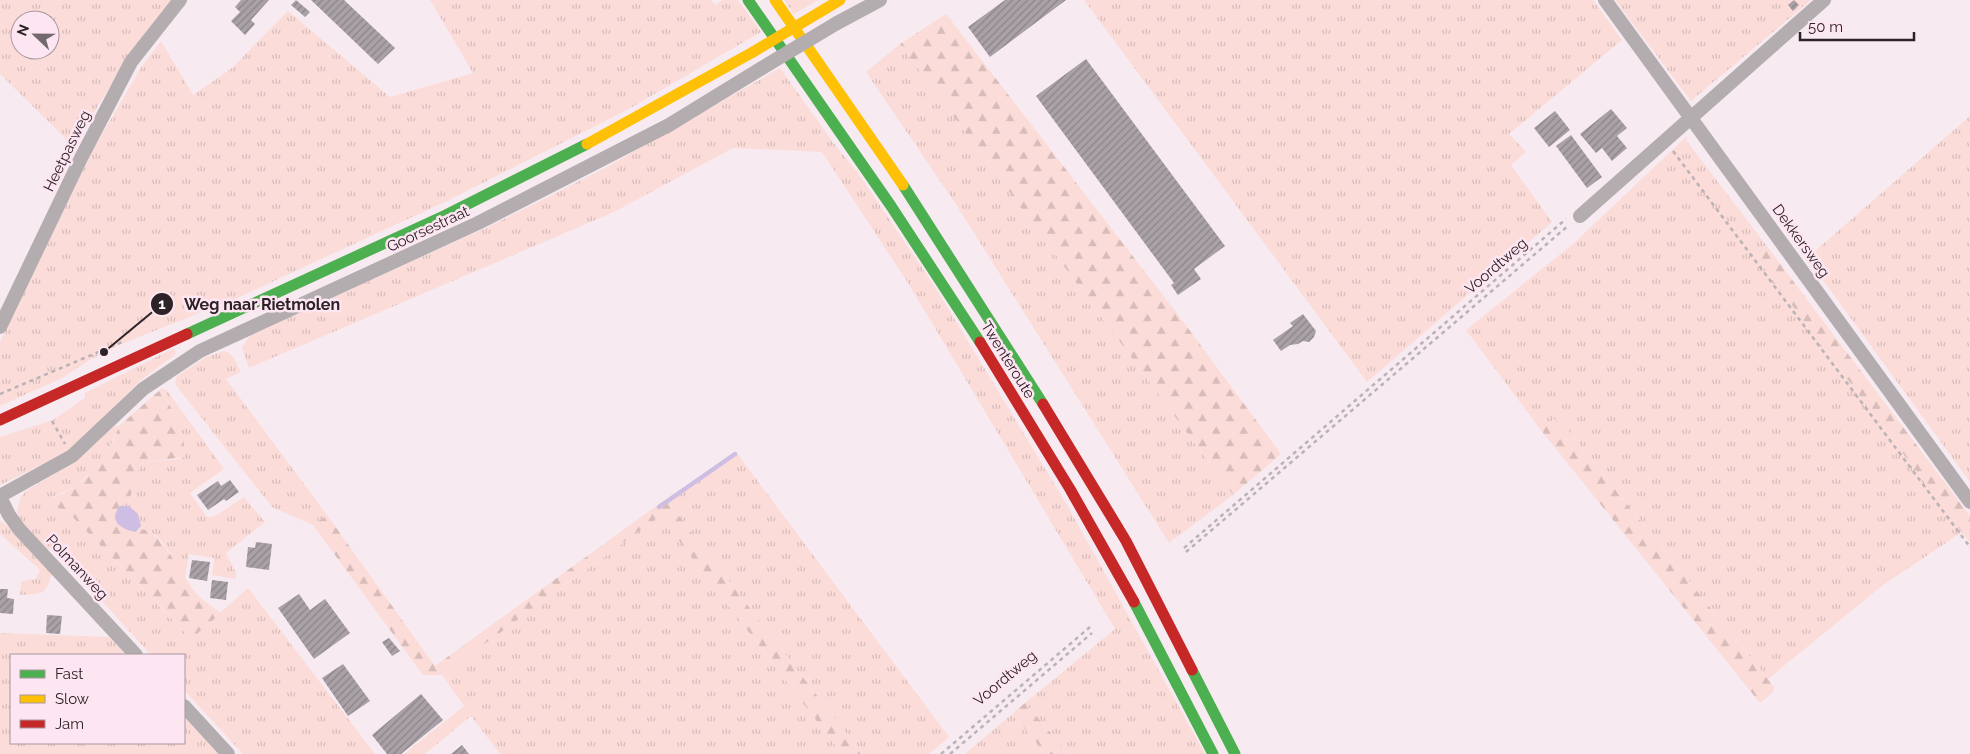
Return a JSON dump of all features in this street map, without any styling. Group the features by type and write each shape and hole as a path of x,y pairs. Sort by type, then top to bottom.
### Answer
{"main road":[{"name":"Twenteroute","path":"748,0 881,190 999,374 1112,562 1213,754"},
{"name":"Twenteroute","path":"775,0 895,173 1033,389 1126,541 1235,754"},
{"name":"Goorsestraat","path":"0,420 446,215 586,144 753,52 840,0"}],"street":[{"name":"Heetpasweg","path":"0,327 81,158 131,62 180,0"},
{"name":"Goorsestraat","path":"0,497 72,456 143,389 200,351 478,223 669,125 837,23 880,0"},
{"name":"Dekkersweg","path":"1605,0 1970,502"},
{"path":"1580,216 1824,0"},
{"name":"Polmanweg","path":"0,497 9,516 20,529 135,654"},
{"path":"185,707 228,754"}],"path":[{"path":"1664,140 1970,547"},
{"path":"1184,548 1568,217 1580,216"},
{"name":"Voordtweg","path":"1186,552 1580,216"},
{"path":"0,394 122,342"},
{"path":"52,421 72,456"},
{"name":"Voordtweg","path":"941,754 1090,627"},
{"name":"Voordtweg","path":"950,754 1092,633"}],"green space":[{"path":"0,0 172,0 120,72 74,147 0,74"},
{"path":"430,0 711,0 715,5 723,0 738,0 761,32 627,110 447,201 237,298 124,343 93,358 62,378 0,406 0,342 94,148 142,66 161,41 193,95 232,68 288,11 390,97 473,73"},
{"path":"784,0 818,0 794,14"},
{"path":"1084,0 1593,0 1622,40 1509,134 1526,152 1511,165 1552,222 1367,382"},
{"path":"1615,0 1811,0 1691,101"},
{"path":"946,14 1176,312 1281,454 1233,495 900,44"},
{"path":"900,44 1233,495 1169,543 957,206 866,72"},
{"path":"780,68 832,141 858,173 935,287 1067,505 1205,754 1069,754 1025,703 1115,629 908,283 822,152 733,148 614,212 249,368 242,348 248,338 255,333 490,226 605,168"},
{"path":"1970,116 1970,482 1807,258"},
{"path":"1688,135 1686,140 1766,245 1753,253 1962,532 1883,585 1768,679 1566,428 1555,419 1540,429 1466,330 1574,243"},
{"path":"1766,245 1970,516 1970,543 1753,253"},
{"path":"174,348 176,354 141,380 73,447 56,458 0,485 0,437 53,420 85,398 85,393"},
{"path":"224,351 232,356 241,372 226,379 327,515 313,525 272,507 175,384 176,377 206,357"},
{"path":"161,389 166,389 224,469 190,493 207,517 215,516 244,497 265,522 226,553 236,573 236,579 212,575 214,558 189,554 185,578 161,541 148,530 140,529 138,514 120,506 130,499 135,476 144,462 180,459 171,407"},
{"path":"161,389 181,431 185,457 144,462 135,476 130,499 118,509 136,532 140,529 148,531 156,537 171,555 190,586 221,613 191,639 69,513 58,508 45,507 50,498 63,494 86,478 114,440 119,426"},
{"path":"1555,419 1566,428 1774,687 1773,692 1760,703 1540,429"},
{"path":"114,426 119,426 108,449 93,470 73,487 50,498 58,508 69,513 191,639 248,588 375,754 243,754 185,691 185,654 150,654 53,547 46,551 20,522 17,511 20,499 26,491 76,461"},
{"path":"736,452 949,737 929,754 862,754 666,499"},
{"path":"666,499 862,754 842,754 660,516 442,675 423,675 313,525 327,515 435,666"},
{"path":"660,516 842,754 500,754 471,716 425,754 404,754 464,706 442,675"},
{"path":"0,521 9,527 52,572 48,586 42,592 20,595 21,581 36,579 40,570 0,534"},
{"path":"0,633 109,637 126,654 10,654 10,744 185,744 185,717 219,754 0,754"},
{"path":"1025,703 1069,754 1046,754 1012,714"},
{"path":"1012,714 1046,754 965,754"}],"shaded area":[{"path":"120,506 129,506 138,514 141,526 136,532 121,527 118,524 115,516"}],"building":[{"path":"241,0 269,0 251,20 255,24 245,35 231,21 240,12 235,7"},
{"path":"296,0 310,12 305,17 291,5"},
{"path":"311,0 344,0 395,48 378,64"},
{"path":"1005,0 1066,0 990,57 968,27"},
{"path":"1794,0 1799,5 1793,11 1788,5"},
{"path":"1086,59 1225,246 1194,269 1201,279 1178,295 1171,285 1174,283 1036,96"},
{"path":"1611,109 1627,128 1617,136 1627,148 1612,161 1602,148 1596,153 1580,134"},
{"path":"1555,111 1570,130 1549,147 1534,128"},
{"path":"1571,135 1602,177 1587,188 1556,146"},
{"path":"1303,314 1316,331 1314,337 1309,342 1303,341 1290,345 1281,351 1273,340 1293,326 1290,323"},
{"path":"230,480 239,492 208,510 197,495 218,481 221,486"},
{"path":"256,542 272,544 269,570 246,567 248,547 255,548"},
{"path":"192,560 210,562 207,581 189,578"},
{"path":"212,580 228,582 226,600 210,598"},
{"path":"0,589 8,589 7,598 14,599 13,614 0,613"},
{"path":"299,594 310,610 325,599 350,633 314,659 278,608"},
{"path":"47,615 62,616 60,634 46,633"},
{"path":"389,638 400,651 392,656 382,642"},
{"path":"343,664 370,701 348,716 322,678"},
{"path":"421,694 443,720 401,754 387,754 372,735"},
{"path":"462,745 469,754 451,754"}],"waterway":[{"path":"659,507 735,454"}],"traffic: fast":[{"path":"748,0 891,206 980,342"},
{"path":"187,334 446,215 587,144"},
{"path":"903,185 1043,404"},
{"path":"1134,602 1213,754"},
{"path":"1192,670 1235,754"}],"traffic: slow":[{"path":"775,0 903,185"},
{"path":"825,9 840,0"},
{"path":"753,52 825,9"},
{"path":"587,144 753,52"}],"traffic: jam":[{"path":"0,420 187,334"},
{"path":"980,342 1070,489 1134,602"},
{"path":"1043,404 1126,541 1192,670"}],"place":[{"name":"Weg naar Rietmolen","path":"104,352"}]}
